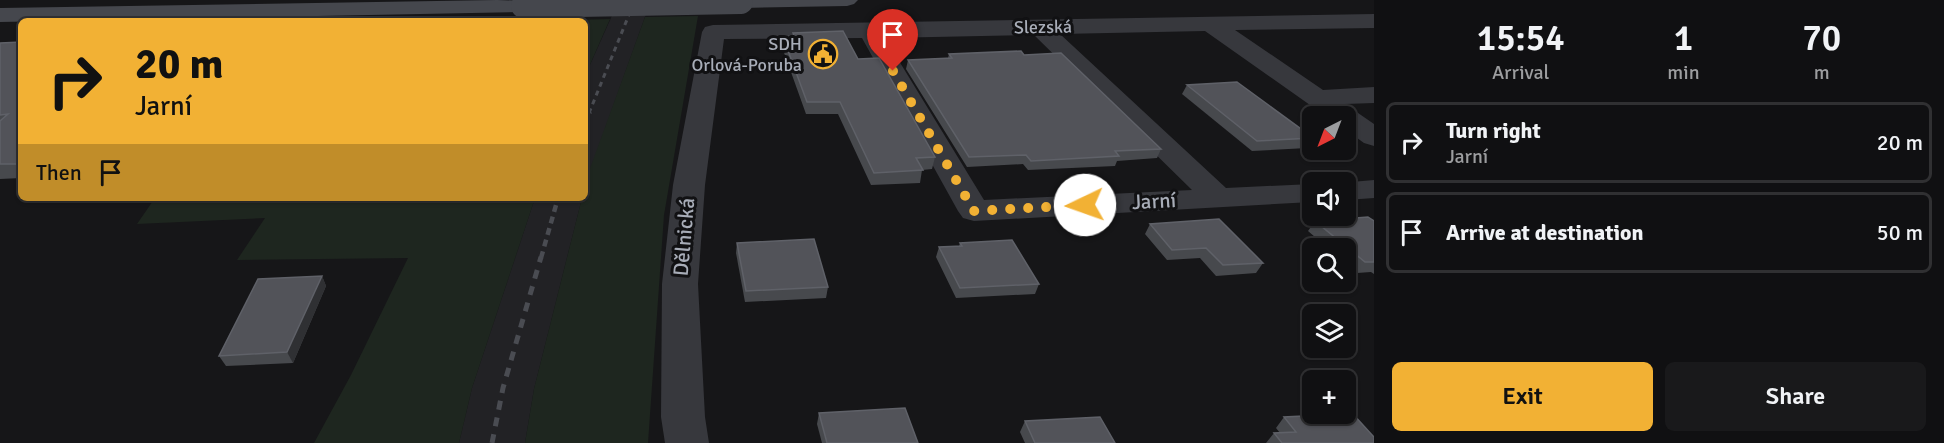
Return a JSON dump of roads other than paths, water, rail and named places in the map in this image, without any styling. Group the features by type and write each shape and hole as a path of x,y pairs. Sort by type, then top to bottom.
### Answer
{"street":[{"path":"0,15 305,5 523,6 847,0"},
{"name":"Slezská","path":"713,32 1374,21"},
{"path":"1210,24 1329,106"},
{"name":"Jarní","path":"1039,27 1218,198"},
{"name":"Jarní","path":"870,31 974,211 1302,194"},
{"name":"Dělnická","path":"687,443 683,417 680,284 689,185 713,32"},
{"path":"1318,98 1374,95"},
{"path":"1356,125 1374,137"},
{"path":"1356,190 1374,189"}],"railway":[{"path":"589,113 635,0"},
{"path":"588,117 590,112"},
{"path":"541,258 557,201"},
{"path":"492,443 503,388 541,257"}],"place":[{"name":"SDH Orlová-Poruba","path":"823,54"}]}
